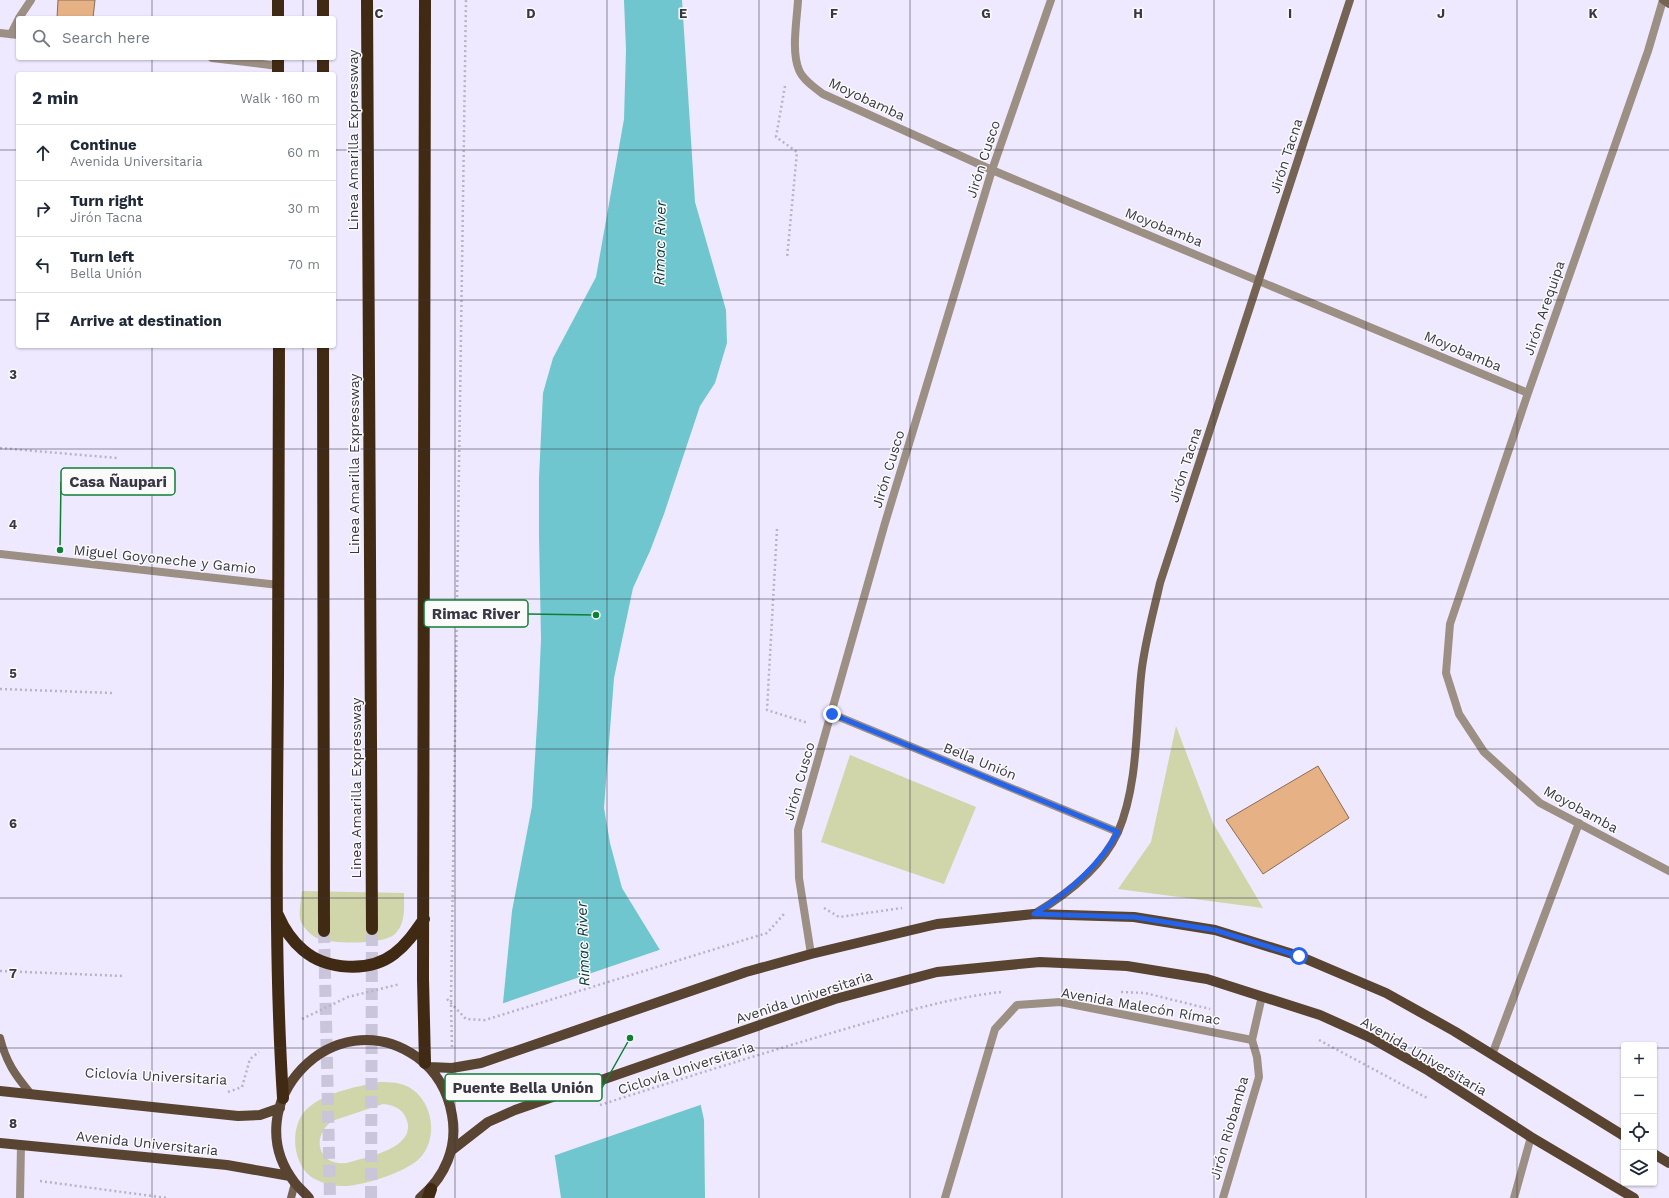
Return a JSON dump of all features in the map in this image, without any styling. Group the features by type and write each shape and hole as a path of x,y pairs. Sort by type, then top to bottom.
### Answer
{"highway":[{"path":"278,0 278,16"},
{"path":"322,0 323,16"},
{"name":"Linea Amarilla Expressway","path":"367,0 372,929"},
{"path":"425,0 423,979 427,1065"},
{"path":"323,60 323,72"},
{"path":"279,348 279,585 276,912 281,1103"},
{"path":"323,348 324,931"},
{"path":"276,912 287,934 303,951 324,962 347,967 371,964 393,955 411,939 424,919"}],"main road":[{"path":"427,1065 452,1068 481,1063 746,972 811,954 937,924 1034,914 1134,917 1215,930 1299,956 1386,993 1492,1055 1621,1134"},
{"name":"Avenida Universitaria","path":"452,1150 488,1122 515,1110 836,999 938,972 1040,962 1127,966 1207,979 1320,1015 1371,1038 1429,1071 1531,1136 1634,1198"},
{"path":"309,1198 292,1180 282,1160 278,1144 277,1126 281,1103 292,1079 307,1062 324,1050 344,1043 366,1040 387,1042 407,1050 427,1065 442,1085 451,1105 454,1128 452,1150 444,1171 429,1194 420,1198"},
{"path":"0,1091 238,1116 260,1115 281,1103"},
{"name":"Avenida Universitaria","path":"0,1143 227,1165 292,1180"},
{"path":"1657,1156 1669,1163"}],"street":[{"path":"20,16 31,0"},
{"path":"798,0 795,49 799,70"},
{"name":"Jirón Cusco","path":"811,954 799,878 798,830 828,729 885,523 992,170 1051,0"},
{"name":"Jirón Tacna","path":"1034,914 1066,892 1086,875 1110,846 1118,832 1133,769 1141,673 1160,583 1350,0"},
{"path":"1663,0 1669,4"},
{"name":"Jirón Arequipa","path":"1450,624 1528,393 1648,51 1663,0"},
{"path":"0,33 14,34"},
{"path":"228,60 278,66"},
{"name":"Moyobamba","path":"799,70 812,86 823,94 992,170 1528,393"},
{"name":"Miguel Goyoneche y Gamio","path":"0,554 279,585"},
{"name":"Moyobamba","path":"1450,624 1446,673 1459,714 1484,752 1540,803 1669,871"},
{"name":"Bella Unión","path":"832,714 1118,832"},
{"path":"1492,1055 1578,823"},
{"name":"Jirón Riobamba","path":"1223,1198 1259,1077 1257,1057 1252,1040 1262,996"},
{"name":"Avenida Malecón Rímac","path":"945,1198 995,1029 1017,1005 1060,1002 1252,1040"},
{"path":"0,1038 5,1057 16,1077 31,1094"},
{"path":"1514,1198 1531,1136"},
{"path":"20,1198 21,1145"},
{"path":"291,1198 292,1180"}],"path":[{"path":"452,1068 451,1003 466,0"},
{"path":"787,258 796,152 776,137 786,80 799,70"},
{"path":"0,448 117,458"},
{"path":"777,529 767,710 828,729"},
{"path":"0,689 113,693"},
{"name":"Ciclovía Universitaria","path":"226,1092 242,1087 250,1059 279,1038 294,1023 348,997 436,975 442,994 466,1018 485,1020 736,942"},
{"path":"0,971 124,976"},
{"name":"Ciclovía Universitaria","path":"598,1106 773,1051"},
{"path":"20,1178 167,1198"}],"shaded area":[{"path":"1176,726 1213,823 1263,908 1118,889 1151,842"},
{"path":"850,755 976,807 944,884 821,842"},
{"path":"302,891 404,893 403,920 399,930 389,938 370,942 346,943 319,939 308,932 301,922 300,911"},
{"path":"379,1082 397,1083 408,1087 418,1094 425,1103 431,1125 430,1137 427,1148 420,1158 405,1168 383,1178 350,1186 337,1186 325,1183 310,1176 300,1163 295,1146 297,1128 304,1112 311,1105 329,1095","holes":["383,1104 400,1109 406,1118 408,1128 405,1137 398,1144 389,1150 347,1163 337,1163 324,1156 321,1150 321,1135 332,1121"]}],"water":[{"path":"624,0 682,0 695,202 726,310 727,343 715,383 700,406 664,514 650,551 633,588 614,678 604,808 610,843 622,888 671,968 704,1120 705,1198 561,1198 555,1157 503,1003 512,911 532,806 541,639 539,478 543,393 553,358 596,277 624,119 626,50"}],"pier":[{"path":"662,949 673,967 703,1104 553,1156 501,1004"}],"building":[{"path":"58,0 95,0 93,16 57,16"},
{"path":"1318,766 1349,818 1263,874 1226,820"}],"tunnel":[{"path":"371,1198 372,929"},
{"path":"324,931 330,1198"}],"place":[{"name":"Casa Ñaupari","path":"60,550"},
{"name":"Rimac River","path":"596,615"},
{"name":"Puente Bella Unión","path":"630,1038"}],"route":[{"path":"832,714 1118,832 1110,846 1086,875 1052,903 1034,914 1134,917 1215,930 1299,956"}]}
